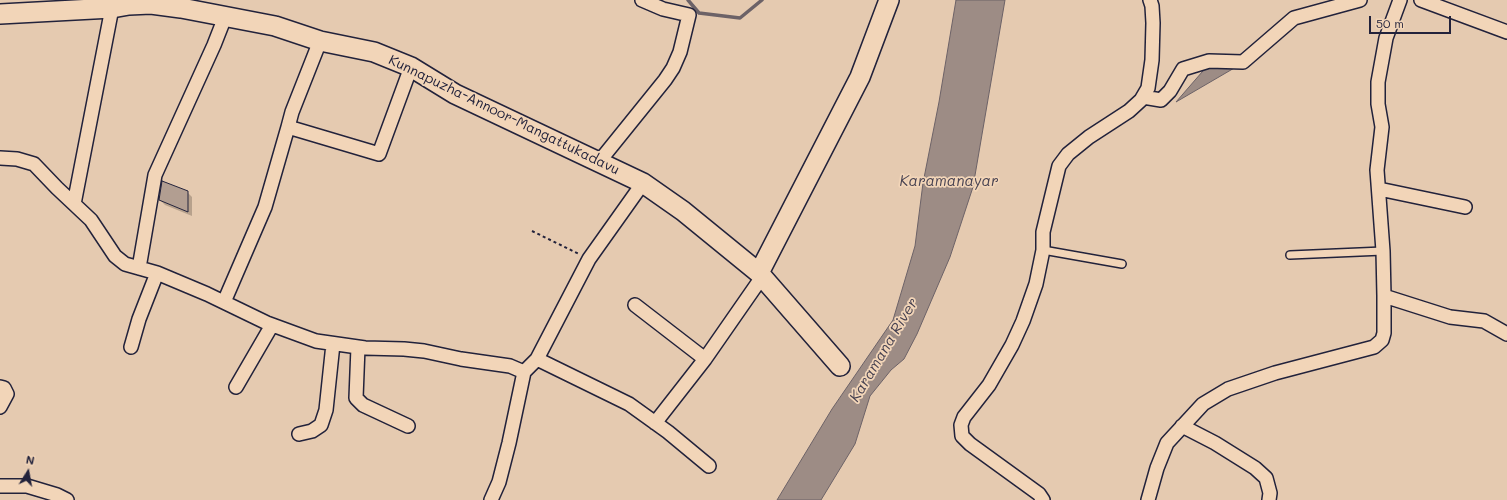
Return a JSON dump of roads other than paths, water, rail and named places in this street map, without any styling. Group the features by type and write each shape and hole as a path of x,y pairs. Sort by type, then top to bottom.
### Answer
{"street":[{"path":"598,163 665,80 673,68 680,52 689,15 663,9 642,0"},
{"path":"655,423 705,359 760,275 860,77 889,0"},
{"path":"1043,500 1039,494 970,444 962,436 961,425 964,417 989,385 1023,321 1036,284 1043,250 1043,232 1059,166 1068,154 1089,137 1129,111 1143,97 1148,88 1152,60 1153,23 1152,6 1150,0"},
{"path":"1143,97 1161,100 1170,91 1183,69 1209,61 1243,62 1294,18 1360,0"},
{"path":"1148,500 1157,468 1167,443 1203,404 1228,389 1275,372 1374,347 1382,340 1384,333 1383,251 1377,170 1382,128 1378,104 1378,82 1386,38 1400,0"},
{"path":"1421,0 1507,32"},
{"path":"74,204 112,4"},
{"name":"Kunnapuzha-Annoor-Mangattukadavu","path":"0,14 112,4 183,4 225,17 275,26 320,41 374,52 411,67 455,94 643,183 683,211 760,275 840,366"},
{"path":"139,268 155,175 214,45 225,17"},
{"path":"224,302 265,207 292,112 320,41"},
{"path":"288,127 379,154 411,67"},
{"path":"0,158 17,159 34,164 91,220 115,256 125,264 156,273 207,294 272,325 316,341 358,347 424,351 461,359 510,366 524,372"},
{"path":"491,500 499,482 524,372 537,359 589,259 643,183"},
{"path":"1379,188 1465,207"},
{"path":"131,347 139,319 147,301 156,273"},
{"path":"1384,296 1450,317 1484,321 1507,334"},
{"path":"635,305 705,359"},
{"path":"236,387 272,325"},
{"path":"299,434 312,431 321,425 326,410 333,344"},
{"path":"358,347 356,398 363,404 408,426"},
{"path":"537,359 629,404 709,466"},
{"path":"0,386 4,388 7,394 0,407"},
{"path":"1182,426 1215,443 1255,468 1266,478 1270,493 1269,500"},
{"path":"0,486 27,486 60,498"}],"lane":[{"path":"1043,250 1122,264"},
{"path":"1290,255 1383,251"}],"water":[{"name":"Karamanayar","path":"956,0 1005,0 973,187 950,257 917,334 904,359 891,370 870,396 855,444 821,500 777,500 832,409 893,320 915,246 923,183 939,102"},
{"path":"1209,64 1236,67 1176,102"}],"waterway":[{"path":"688,0 699,13 740,18 762,0"}],"water label":[{"name":"Karamana River","path":"884,350"}]}
